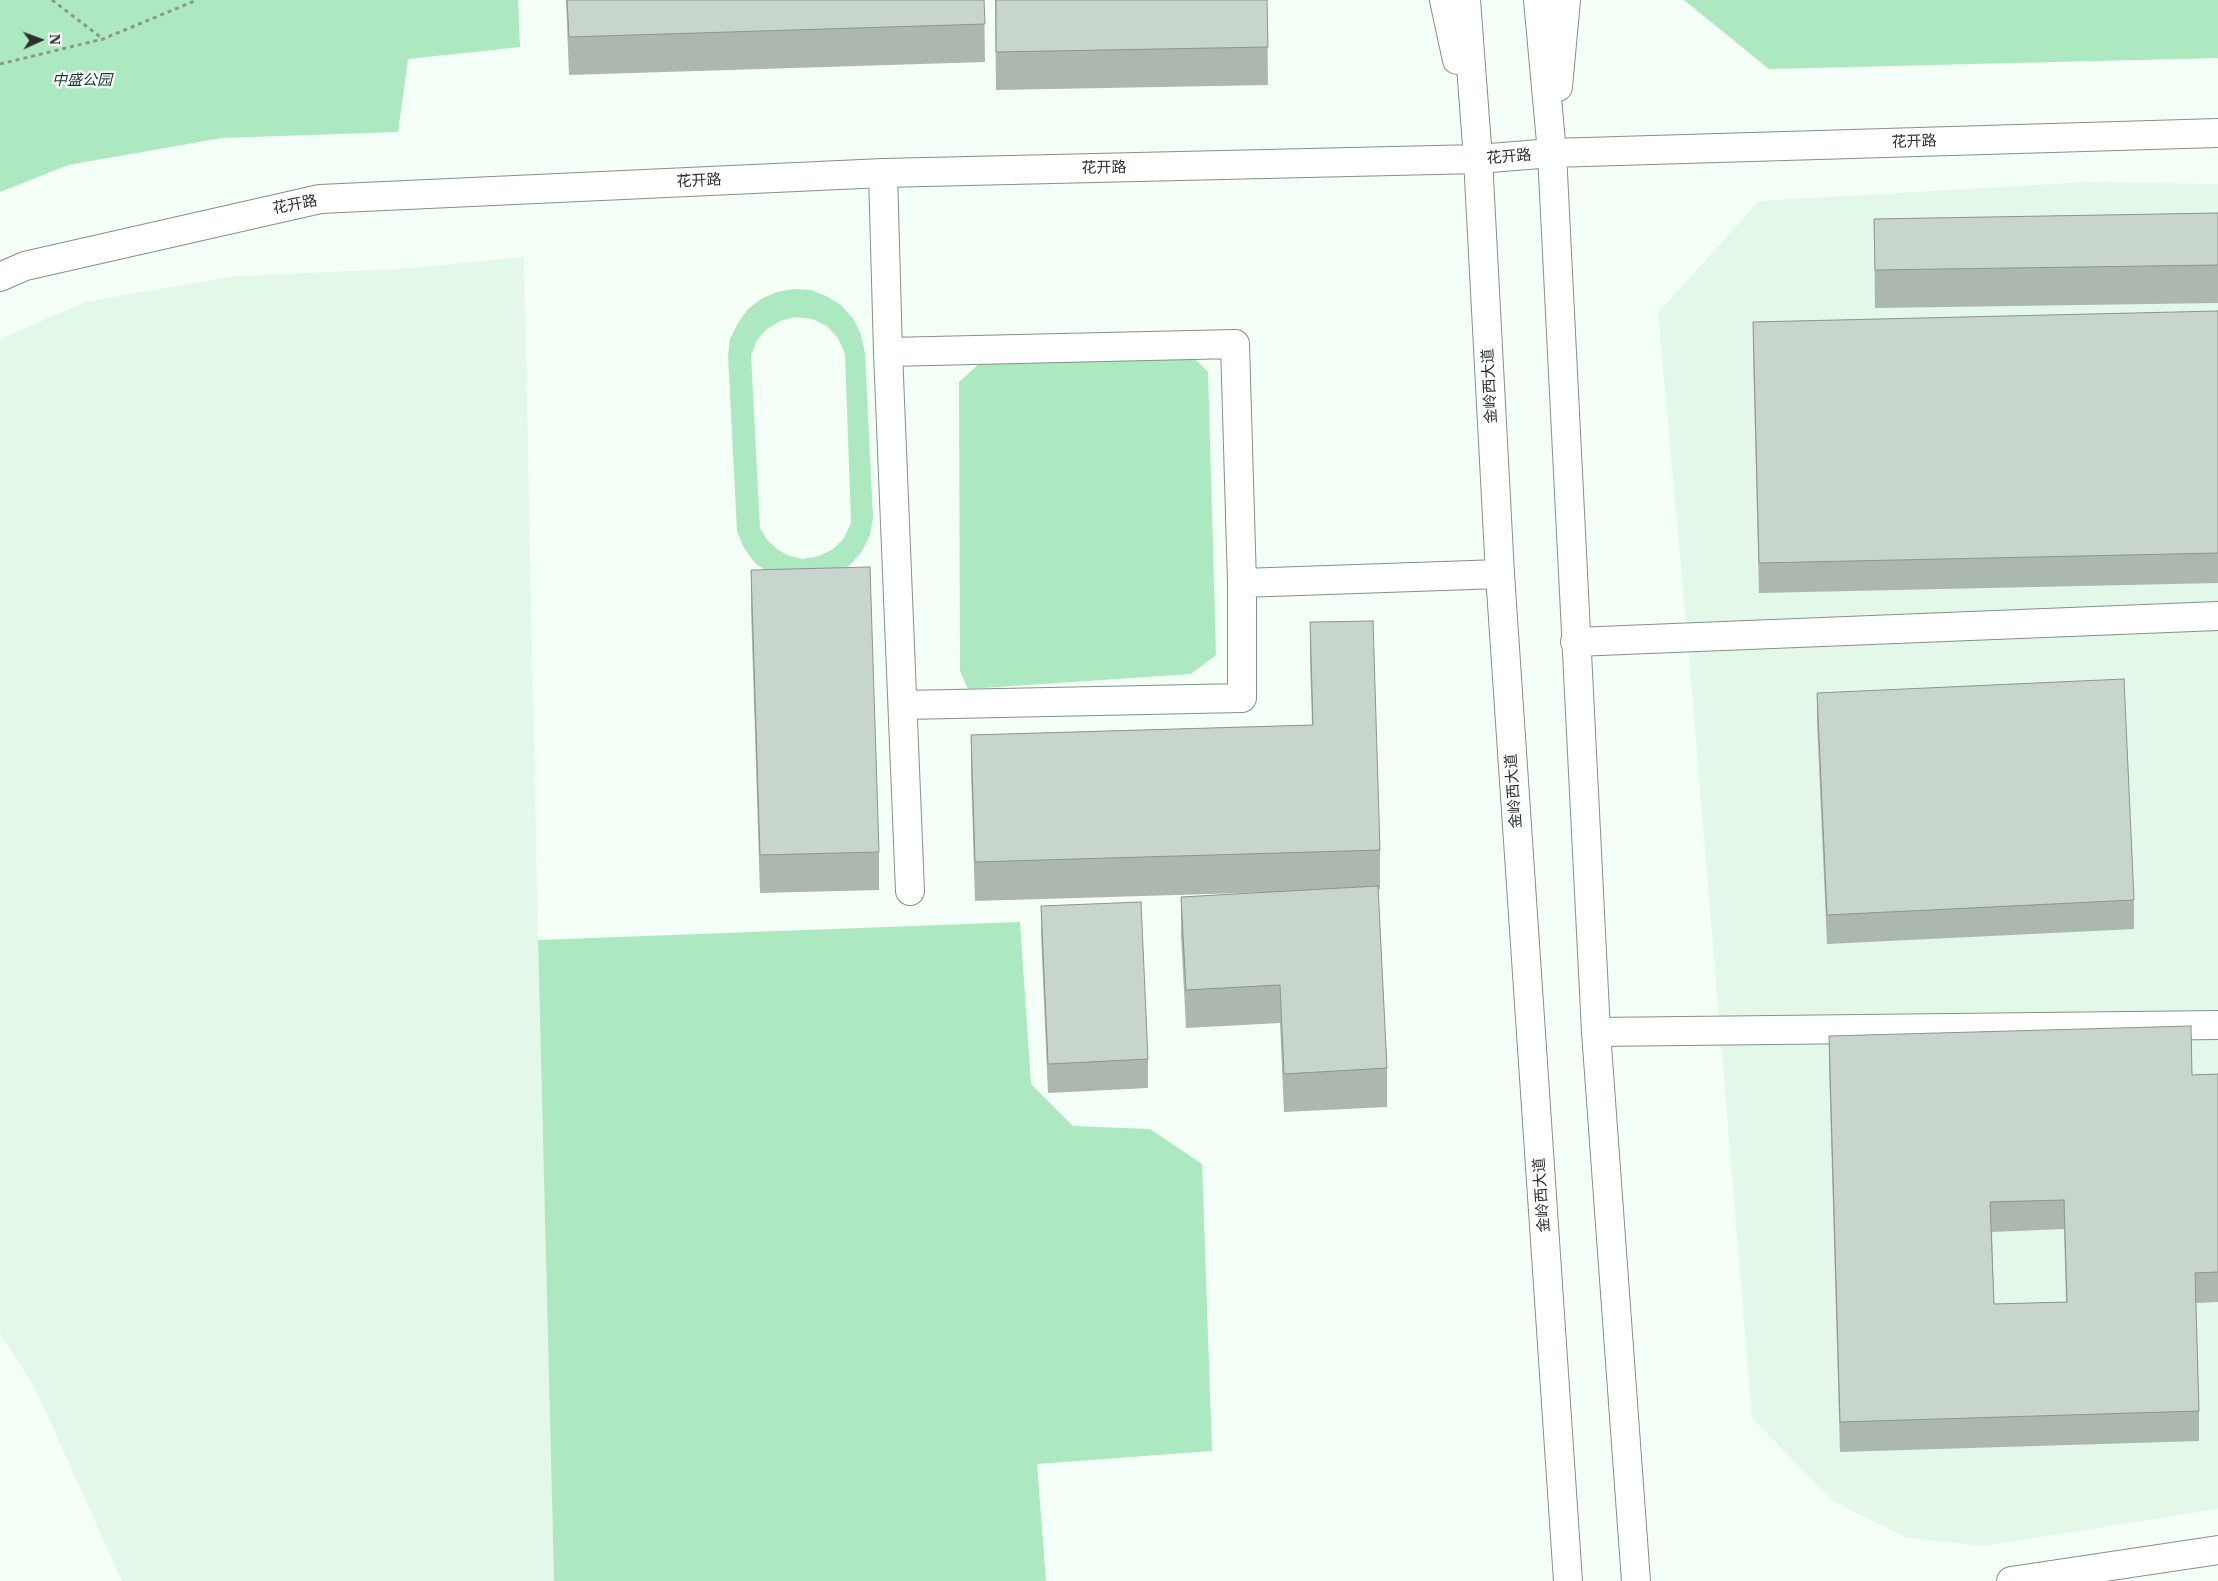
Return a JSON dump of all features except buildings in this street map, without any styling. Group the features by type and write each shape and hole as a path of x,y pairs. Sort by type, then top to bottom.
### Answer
{"street":[{"path":"1444,0 1478,159"},
{"name":"金岭西大道","path":"1466,0 1478,159 1500,574 1568,1581"},
{"path":"1538,0 1552,153 1596,1032 1636,1581"},
{"path":"1552,153 1566,0"},
{"name":"花开路","path":"0,277 35,264 320,199 883,172 1478,159 1552,153 2218,133"},
{"path":"883,172 888,352 904,705 910,891"},
{"path":"888,352 1235,344 1242,583 1242,698 904,705"},
{"path":"1242,583 1500,574"},
{"path":"1575,642 2218,616"},
{"path":"1596,1032 2218,1026"},
{"path":"2011,1581 2218,1550"}],"path":[{"path":"52,0 104,39"},
{"path":"0,64 104,39 197,0"}],"shaded area":[{"path":"2087,182 2218,184 2218,1509 1983,1546 1907,1538 1834,1502 1752,1418 1689,657 1658,313 1759,201"},
{"path":"524,257 554,1581 122,1581 36,1390 0,1333 0,339 85,302 235,276 399,269"}],"green space":[{"name":"中盛公园","path":"0,0 518,0 520,47 408,59 398,132 222,138 68,165 0,192"},
{"path":"1684,0 2218,0 2218,58 1769,69"},
{"path":"794,289 811,290 828,297 842,306 854,320 861,335 865,353 873,518 870,535 862,551 851,564 837,574 769,573 755,563 744,548 737,531 728,356 730,339 748,309 761,299 777,292","holes":["794,317 812,319 827,326 838,338 845,354 851,523 844,538 833,549 819,556 803,559 789,556 777,549 767,540 760,528 751,355 757,340 767,329 780,321"]},
{"path":"1193,357 1208,372 1216,655 1191,674 968,689 960,671 959,382 979,364"},
{"path":"1020,922 1031,1084 1073,1126 1150,1129 1202,1164 1212,1451 1037,1464 1046,1581 554,1581 538,940"}]}
